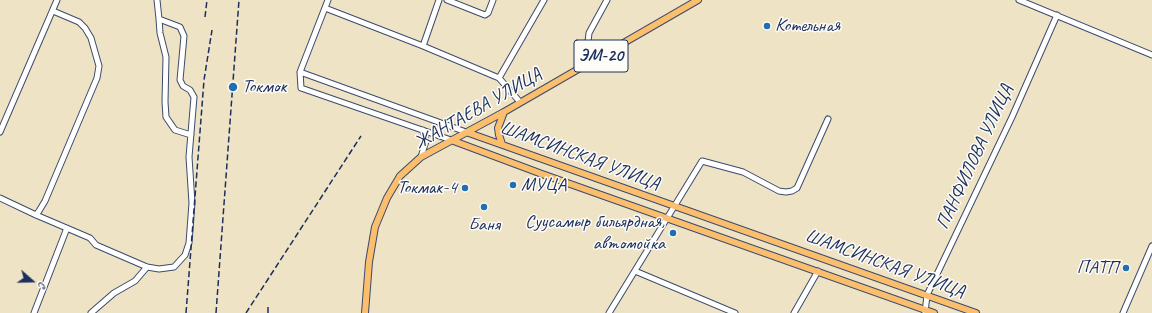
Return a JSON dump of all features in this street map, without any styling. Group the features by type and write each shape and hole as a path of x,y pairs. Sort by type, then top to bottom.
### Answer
{"main road":[{"name":"ЖАНТАЕВА УЛИЦА","path":"366,313 370,262 375,227 394,185 400,176 421,157 504,112 697,0"},
{"path":"502,144 498,128 504,112"},
{"name":"ШАМСИНСКАЯ УЛИЦА","path":"466,132 976,313"},
{"name":"ШАМСИНСКАЯ УЛИЦА","path":"451,140 548,176 818,271 925,312 934,313"}],"street":[{"path":"0,132 57,0"},
{"path":"157,0 160,33 166,57 166,117 175,130 191,135"},
{"path":"300,72 328,0"},
{"path":"423,46 439,0"},
{"path":"446,0 485,15 488,13 493,0"},
{"path":"499,78 544,0"},
{"path":"596,59 589,50 589,33 607,0"},
{"path":"1019,0 1152,55"},
{"path":"325,8 423,46 499,78 520,102"},
{"path":"36,215 40,211 45,201 97,78 99,66 92,38 85,28 79,22 53,11"},
{"name":"ПАНФИЛОВА УЛИЦА","path":"925,312 927,295 1012,117 1057,15"},
{"path":"0,198 90,238 96,245 146,268 159,269 174,267 185,255 189,243 192,203 189,157 194,97 190,90 183,86 180,80 184,36 180,27 159,18"},
{"name":"ШАМСИНСКАЯ УЛИЦА","path":"451,140 301,88 300,72 466,132"},
{"path":"609,313 702,161 743,172 779,191 792,191 797,188 828,119"},
{"path":"421,157 426,141 423,130"},
{"path":"34,313 67,228"},
{"path":"1123,313 1152,246"},
{"path":"91,313 114,293 135,281 146,268"},
{"path":"635,271 736,313"},
{"path":"794,313 818,271"}],"railway":[{"path":"205,17 207,0"},
{"path":"216,313 239,0"},
{"path":"186,313 204,80 212,30"},
{"path":"246,313 361,136"},
{"path":"268,304 268,313"}],"place":[{"name":"Котельная","path":"767,26"},
{"name":"Токмок","path":"233,87"},
{"name":"МУЦА","path":"513,185"},
{"name":"Токмак-4","path":"465,188"},
{"name":"Баня","path":"484,207"},
{"name":"Суусамыр бильярдная, автомойка","path":"673,233"},
{"name":"ПАТП","path":"1126,268"}]}
